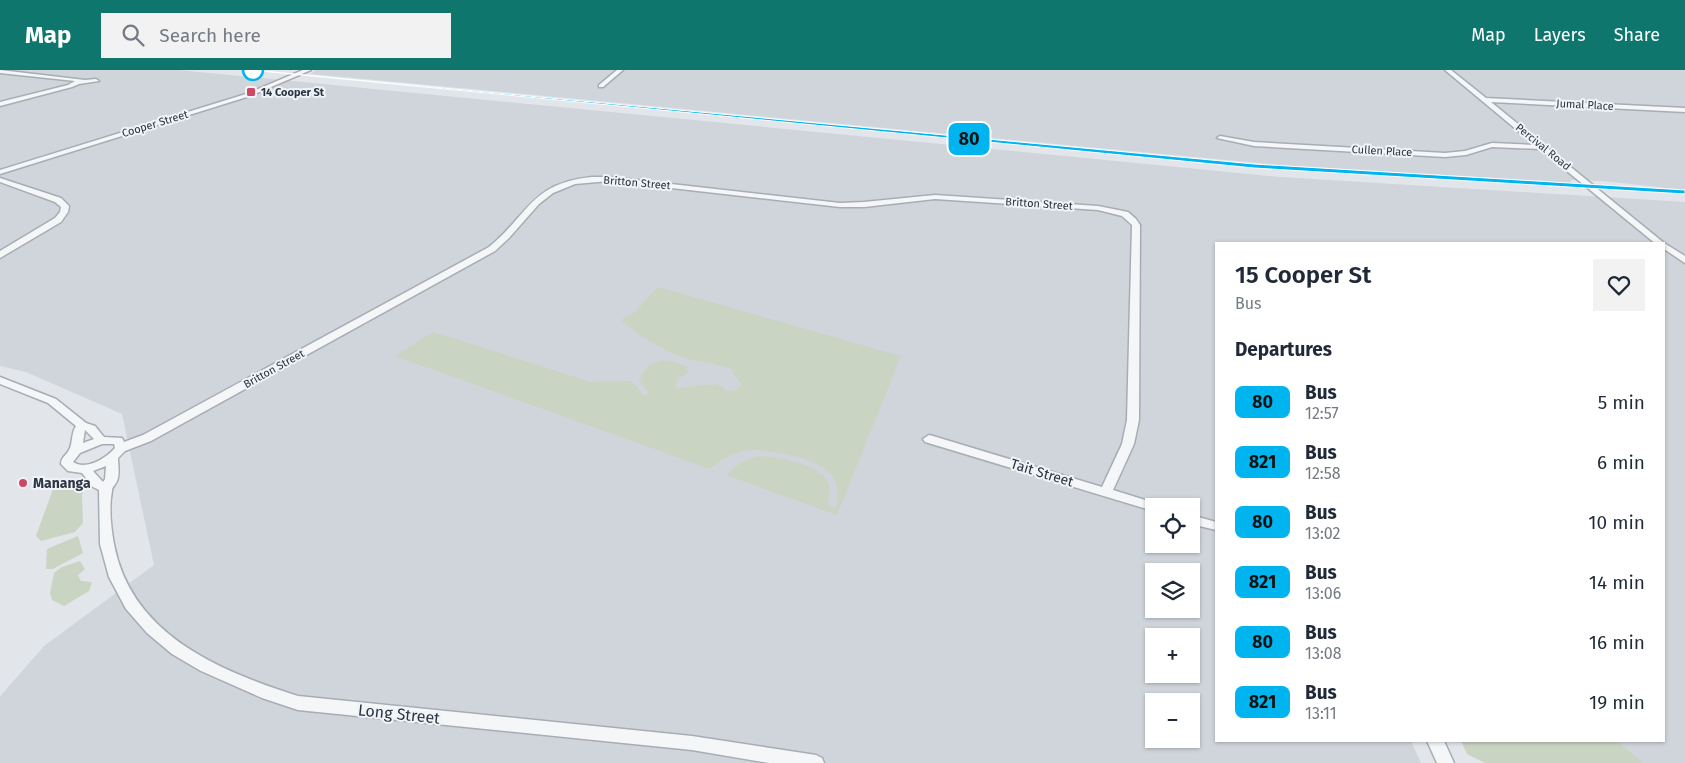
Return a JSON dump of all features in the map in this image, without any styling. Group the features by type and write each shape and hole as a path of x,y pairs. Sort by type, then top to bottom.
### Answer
{"street":[{"name":"Cooper Street","path":"0,172 241,98 308,70"},
{"path":"601,86 620,70"},
{"name":"Percival Road","path":"1448,70 1658,242"},
{"path":"0,71 79,78 81,79 80,82"},
{"path":"0,104 80,82 96,81"},
{"name":"Jumal Place","path":"1484,100 1685,110"},
{"name":"Cullen Place","path":"1220,138 1254,144 1440,155 1466,153 1492,145 1543,148"},
{"path":"0,180 58,200 65,206 64,212 58,220 0,255"},
{"name":"Britton Street","path":"119,445 147,438 158,430 492,249 504,239 543,195 576,182 618,180 846,206 871,205 915,197 935,197 1098,208 1125,214 1136,225 1133,420 1128,444 1106,493"},
{"name":"Percival Road","path":"1665,247 1685,260"},
{"path":"0,380 52,401 82,425 91,428 101,440 119,445 112,458 84,468 70,467 67,464 67,460 76,450 101,440"},
{"path":"76,450 78,432 82,425"},
{"name":"Tait Street","path":"929,439 1145,504"},
{"name":"Long Street","path":"112,458 111,480 106,488 107,543 113,572 128,600 150,627 175,648 216,673 252,689 298,703 692,743 816,763"},
{"path":"84,468 97,484 106,488"},
{"path":"1200,522 1215,526"},
{"path":"1436,742 1446,763"}],"shaded area":[{"path":"0,70 178,70 1281,177 1685,202 1685,763 1644,763 1618,742 1665,742 1665,242 1215,242 1215,742 1411,742 1421,763 0,763 0,697 2,694 44,646 154,565 122,414 26,372 0,366"},
{"path":"316,70 1685,70 1685,190 1602,181 1571,180 1571,183 1279,165 311,74"}],"green space":[{"path":"658,287 901,356 837,515 726,475 740,464 756,457 773,457 795,462 815,470 827,480 829,507 836,507 837,486 834,478 824,468 802,458 777,452 743,451 725,458 710,469 395,356 433,332 591,382 630,381 637,386 643,395 647,396 649,393 639,380 653,363 666,360 680,363 687,367 688,372 677,380 676,388 717,384 727,391 736,390 742,385 733,374 734,370 671,353 644,337 621,320 635,312"},
{"path":"73,481 82,482 85,486 82,495 83,523 75,532 41,541 36,536 53,489"},
{"path":"78,536 83,553 53,569 46,569 47,549"},
{"path":"80,561 85,569 78,575 81,581 92,582 89,591 64,606 52,600 50,593 54,573 62,567"},
{"path":"1461,742 1618,742 1644,763 1485,763 1467,754"}],"bus line":[{"name":"80","path":"253,70 1254,166 1685,192"}],"place":[{"name":"14 Cooper St","path":"251,92"},
{"name":"Mananga","path":"23,483"}]}
